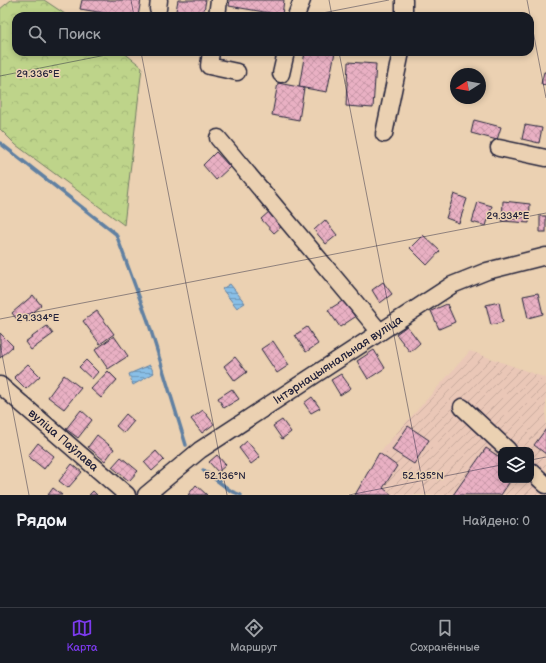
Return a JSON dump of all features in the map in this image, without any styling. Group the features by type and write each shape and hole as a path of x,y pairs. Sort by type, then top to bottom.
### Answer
{"street":[{"path":"218,12 219,0"},
{"path":"298,12 302,0"},
{"path":"404,0 404,12"},
{"path":"210,56 208,66 237,72"},
{"path":"280,74 285,56"},
{"path":"384,134 400,56"},
{"path":"218,138 380,332"},
{"path":"499,148 546,158"},
{"name":"Інтэрнацыянальная вуліца","path":"146,495 200,450 452,285 488,271 546,256"},
{"name":"вуліца Паўлава","path":"0,385 127,495"},
{"path":"462,407 505,447"},
{"path":"534,474 546,485"}],"shaded area":[{"path":"470,351 546,378 546,495 355,495 379,453"}],"green space":[{"path":"11,0 44,0 62,12 12,12 12,56 128,56 142,67 124,225 16,145 0,129 0,9"}],"water":[{"path":"230,284 245,303 237,308 222,289"},
{"path":"150,365 154,373 133,385 129,374"}],"building":[{"path":"82,0 141,0 139,12 98,12 80,9"},
{"path":"178,0 206,0 204,12 176,12"},
{"path":"230,0 284,0 282,12 264,12 229,6"},
{"path":"304,56 334,56 327,92 299,87"},
{"path":"348,62 376,64 373,108 346,106"},
{"path":"544,72 546,72 546,85 541,84"},
{"path":"278,83 304,88 299,120 272,115"},
{"path":"474,120 501,127 497,140 471,133"},
{"path":"525,125 542,128 539,143 522,139"},
{"path":"216,152 230,167 216,180 203,165"},
{"path":"454,194 467,199 459,223 446,218"},
{"path":"503,201 530,204 529,223 502,221"},
{"path":"478,202 492,206 486,226 472,222"},
{"path":"270,211 283,225 274,233 261,219"},
{"path":"540,216 546,216 546,232 540,232"},
{"path":"325,220 337,235 326,244 314,230"},
{"path":"423,235 440,251 427,265 410,248"},
{"path":"383,282 392,294 380,303 372,290"},
{"path":"538,293 543,314 528,318 523,296"},
{"path":"33,295 41,305 20,323 12,313"},
{"path":"344,300 355,317 340,327 328,310"},
{"path":"499,302 503,322 491,325 486,305"},
{"path":"447,304 455,322 439,329 431,311"},
{"path":"97,311 114,334 100,344 83,321"},
{"path":"47,326 53,334 31,350 25,342"},
{"path":"407,326 420,343 410,352 396,334"},
{"path":"307,327 318,344 306,352 295,335"},
{"path":"0,333 13,346 0,358"},
{"path":"114,336 128,356 108,369 95,350"},
{"path":"273,341 289,365 277,373 261,349"},
{"path":"374,350 385,368 368,379 357,361"},
{"path":"235,357 247,372 235,381 224,366"},
{"path":"86,360 98,372 92,379 79,367"},
{"path":"28,364 40,376 26,389 14,377"},
{"path":"108,371 117,380 101,398 91,389"},
{"path":"341,374 351,388 340,395 331,380"},
{"path":"64,375 81,388 64,409 48,397"},
{"path":"232,389 239,399 224,408 218,398"},
{"path":"312,397 320,408 311,413 304,403"},
{"path":"81,410 92,420 78,438 66,429"},
{"path":"203,410 214,424 202,433 191,419"},
{"path":"126,414 134,421 124,433 116,426"},
{"path":"282,420 291,432 282,439 273,426"},
{"path":"408,426 429,440 414,464 392,450"},
{"path":"546,429 546,454 534,445"},
{"path":"97,435 114,449 105,461 88,447"},
{"path":"247,441 260,457 251,464 239,448"},
{"path":"38,443 54,456 44,469 28,456"},
{"path":"486,448 498,456 498,483 509,483 501,495 453,495"},
{"path":"156,451 164,460 152,471 144,462"},
{"path":"379,453 397,466 383,488 392,495 355,495"},
{"path":"217,455 226,465 218,472 209,462"},
{"path":"121,457 138,471 129,481 112,467"},
{"path":"72,464 82,472 68,488 59,481"},
{"path":"196,485 207,495 188,495"},
{"path":"53,488 62,495 48,495"},
{"path":"93,491 97,495 89,495"}],"waterway":[{"path":"0,143 116,234 148,321 186,445"},
{"path":"203,470 231,491 241,495"}]}
